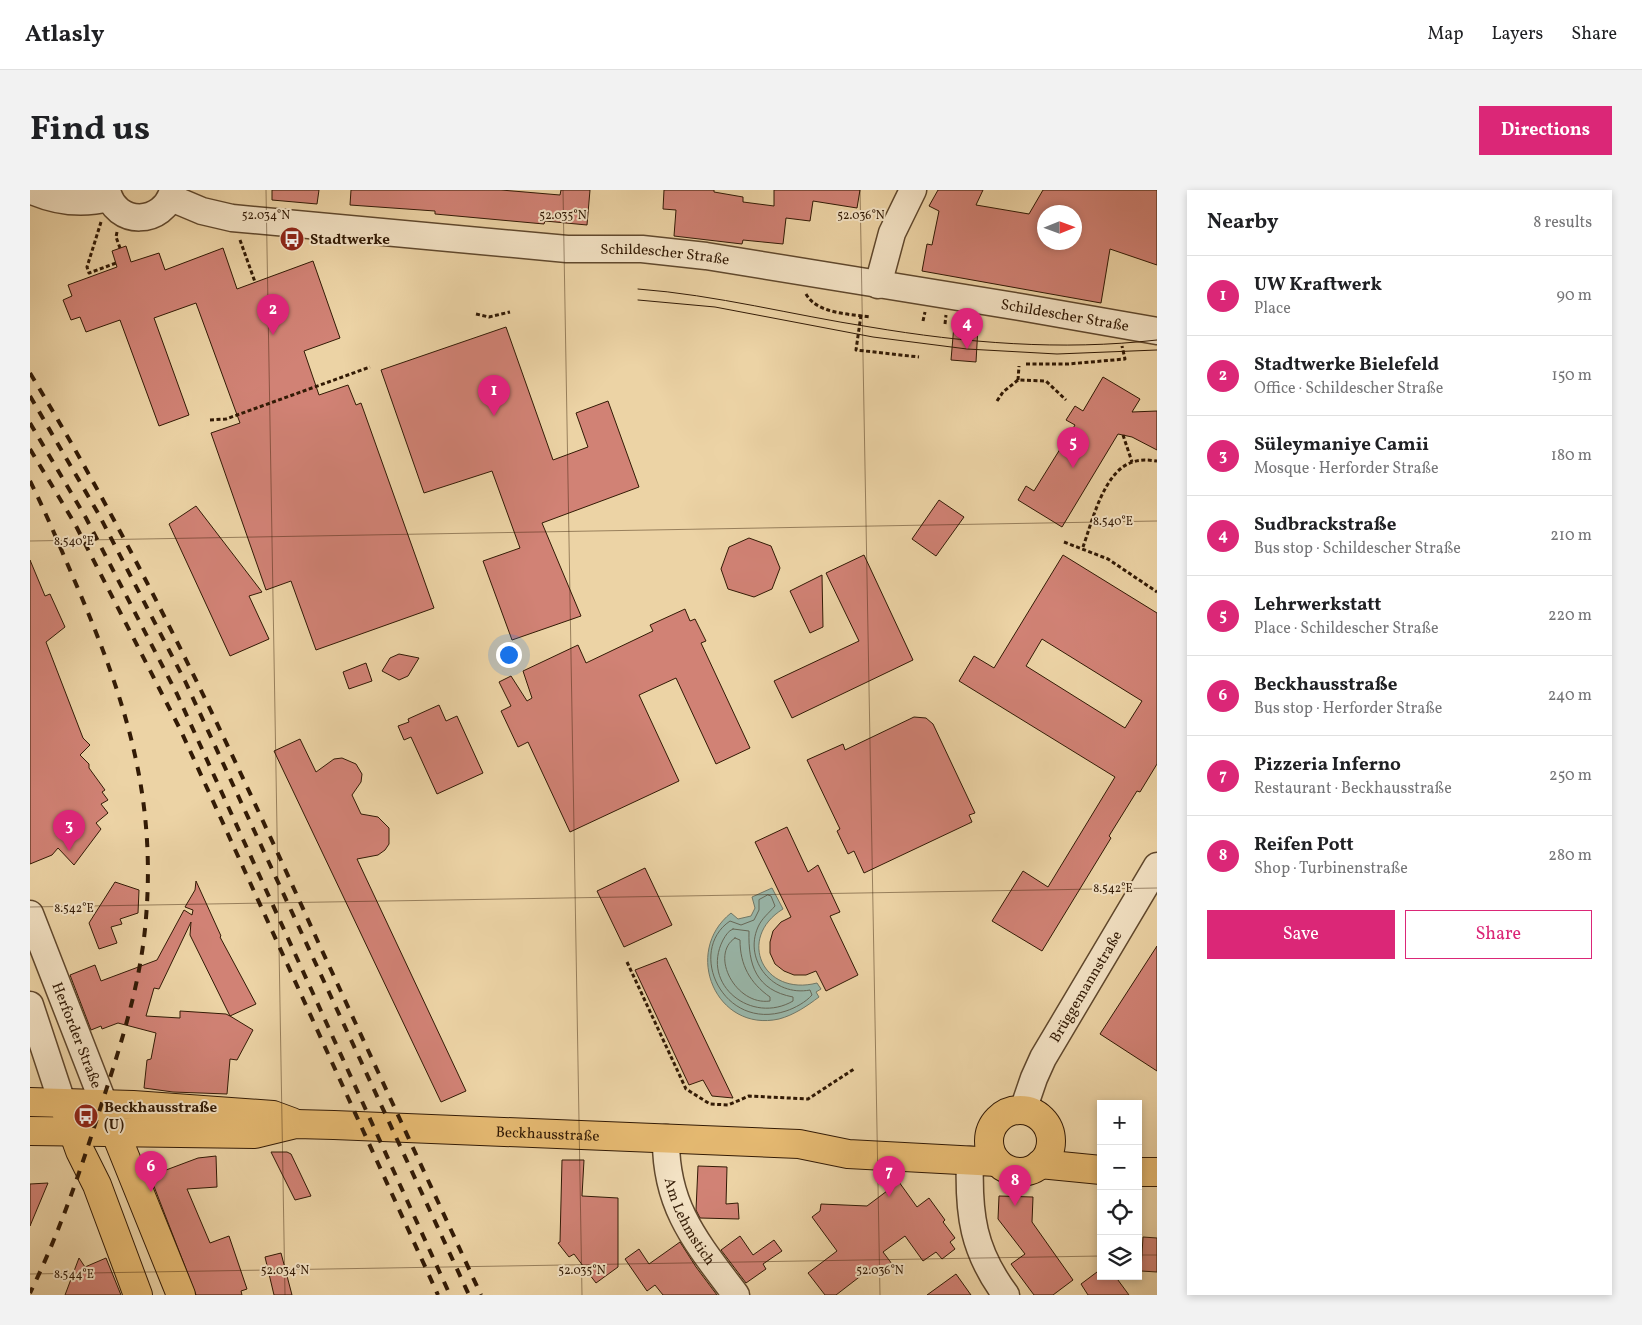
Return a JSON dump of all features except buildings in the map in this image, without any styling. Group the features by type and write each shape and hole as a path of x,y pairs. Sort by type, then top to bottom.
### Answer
{"main road":[{"name":"Beckhausstraße","path":"30,1102 104,1104 273,1115 296,1124"},
{"path":"62,1102 73,1132 97,1185 138,1295"},
{"name":"Herforder Straße","path":"104,1104 181,1295"},
{"path":"1024,1110 1041,1119 1048,1131 1045,1152 1028,1171 1018,1172 1008,1170 993,1151 991,1129 1004,1115 1024,1110"},
{"name":"Beckhausstraße","path":"30,1131 255,1134 296,1124 799,1144 848,1154 970,1160 993,1151"},
{"name":"Beckhausstraße","path":"799,1144 848,1138 947,1144 993,1151"},
{"path":"1045,1152 1072,1150 1097,1153"},
{"path":"1045,1152 1097,1169"},
{"path":"1142,1155 1157,1155"},
{"path":"1142,1172 1157,1172"}],"street":[{"path":"30,190 59,201 87,201 108,194 124,214 141,218 159,212 172,194"},
{"path":"878,285 892,233 913,190"},
{"name":"Schildescher Straße","path":"172,194 202,210 232,218 567,250 656,251 721,258 1039,310 1157,332"},
{"name":"Brüggemannstraße","path":"1024,1110 1034,1078 1043,1058 1157,866"},
{"name":"Herforder Straße","path":"30,914 104,1104"},
{"path":"30,1005 62,1102"},
{"name":"Am Lehmstich","path":"666,1138 670,1188 677,1206 696,1243 736,1295"},
{"path":"970,1160 969,1209 973,1230 980,1251 1006,1295"}],"path":[{"path":"108,194 87,267 89,273 116,263"},
{"path":"116,237 120,248"},
{"path":"243,250 254,282"},
{"path":"807,273 804,288 811,302 824,308 871,317"},
{"path":"476,314 490,317 510,312"},
{"path":"861,315 856,350 919,357"},
{"path":"1026,364 1068,364 1124,359"},
{"path":"1018,380 1019,366"},
{"path":"210,420 226,419 370,367"},
{"path":"997,401 1003,392 1018,380 1046,381 1066,400"},
{"path":"1124,435 1132,462"},
{"path":"1083,548 1097,505 1111,480 1132,462 1157,461"},
{"path":"1064,542 1108,559 1157,592"},
{"path":"626,962 686,1089 710,1104 728,1105 749,1096 808,1099 854,1068"}],"water":[{"path":"772,888 783,909 769,921 761,935 759,949 762,962 770,973 782,981 798,985 817,983 821,989 816,992 819,997 795,1013 779,1019 757,1020 738,1014 723,1002 713,986 708,967 709,948 716,929 731,913 738,919 751,916 755,908 752,897"}],"tram line":[{"path":"638,289 726,300 906,333 977,341 1013,344 1085,345 1157,340"},
{"path":"638,300 715,307 873,337 967,349 1057,354 1157,350"}],"railway":[{"path":"30,373 110,512 183,654 252,798 481,1295"},
{"path":"30,396 98,513 185,681 469,1295"},
{"path":"30,423 86,518 177,694 450,1295"},
{"path":"30,449 75,524 181,731 438,1295"},
{"path":"30,481 96,632 123,711 134,750 142,790 148,873 146,918 140,967 122,1039 68,1202 30,1293"}],"place":[{"name":"Stadtwerke","path":"292,239"},
{"name":"Stadtwerke Bielefeld","path":"273,335"},
{"name":"Sudbrackstraße","path":"967,349"},
{"name":"UW Kraftwerk","path":"494,416"},
{"name":"Lehrwerkstatt","path":"1073,468"},
{"name":"Süleymaniye Camii","path":"69,851"},
{"name":"Beckhausstraße (U)","path":"86,1116"},
{"name":"Beckhausstraße","path":"151,1192"},
{"name":"Pizzeria Inferno","path":"889,1197"},
{"name":"Reifen Pott","path":"1015,1206"}]}
